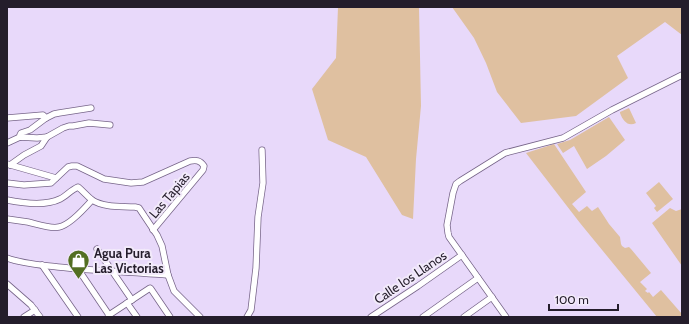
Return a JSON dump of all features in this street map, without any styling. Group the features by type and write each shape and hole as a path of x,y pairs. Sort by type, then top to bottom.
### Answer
{"street":[{"path":"506,317 449,237 447,229 452,193 456,184 505,153 563,138 612,110 682,75"},
{"path":"20,137 20,134 30,130 46,118 59,113 91,108"},
{"path":"7,118 43,115 46,118"},
{"path":"7,143 20,137 47,137 65,127 89,123 110,125"},
{"path":"8,164 41,146 47,137"},
{"path":"247,317 251,310 256,268 258,217 263,183 262,150"},
{"name":"Las Tapias","path":"7,183 24,185 51,183 68,167 72,166 78,166 104,179 131,183 143,182 190,161 196,160 202,162 204,170 154,230 162,246 168,275 174,291 200,317"},
{"path":"8,164 56,178"},
{"path":"7,200 44,204 60,199 78,187 92,200 101,204 139,208 154,230"},
{"path":"7,219 41,225 58,227 63,226 82,211 92,200"},
{"path":"97,249 130,301 137,317"},
{"name":"Calle los Llanos","path":"372,317 462,255"},
{"path":"7,258 42,266 168,275"},
{"path":"42,266 78,317"},
{"path":"78,269 109,316 151,288 170,317"},
{"path":"423,317 478,278"},
{"path":"8,286 31,305 40,317"},
{"path":"464,317 492,297"},
{"path":"24,317 35,310"}],"shaded area":[{"path":"338,7 419,7 421,106 416,159 413,219 402,215 366,157 328,140 312,89 336,58"},
{"path":"452,7 682,7 682,35 665,22 617,56 628,78 576,116 521,123 497,92 486,63 474,38"},
{"path":"629,108 636,123 628,124 620,113"},
{"path":"609,117 625,140 587,169 574,146 563,153 557,144 570,140"},
{"path":"554,144 586,192 572,204 579,212 587,206 592,211 598,207 620,237 622,246 625,248 629,247 651,273 640,282 647,289 645,291 648,293 649,292 653,297 661,290 682,314 682,317 657,317 580,223 526,153"},
{"path":"659,182 673,199 657,212 654,208 656,206 646,193"},
{"path":"670,208 676,211 682,209 682,266 652,223"}],"place":[{"name":"Agua Pura Las Victorias","path":"79,280"}]}
